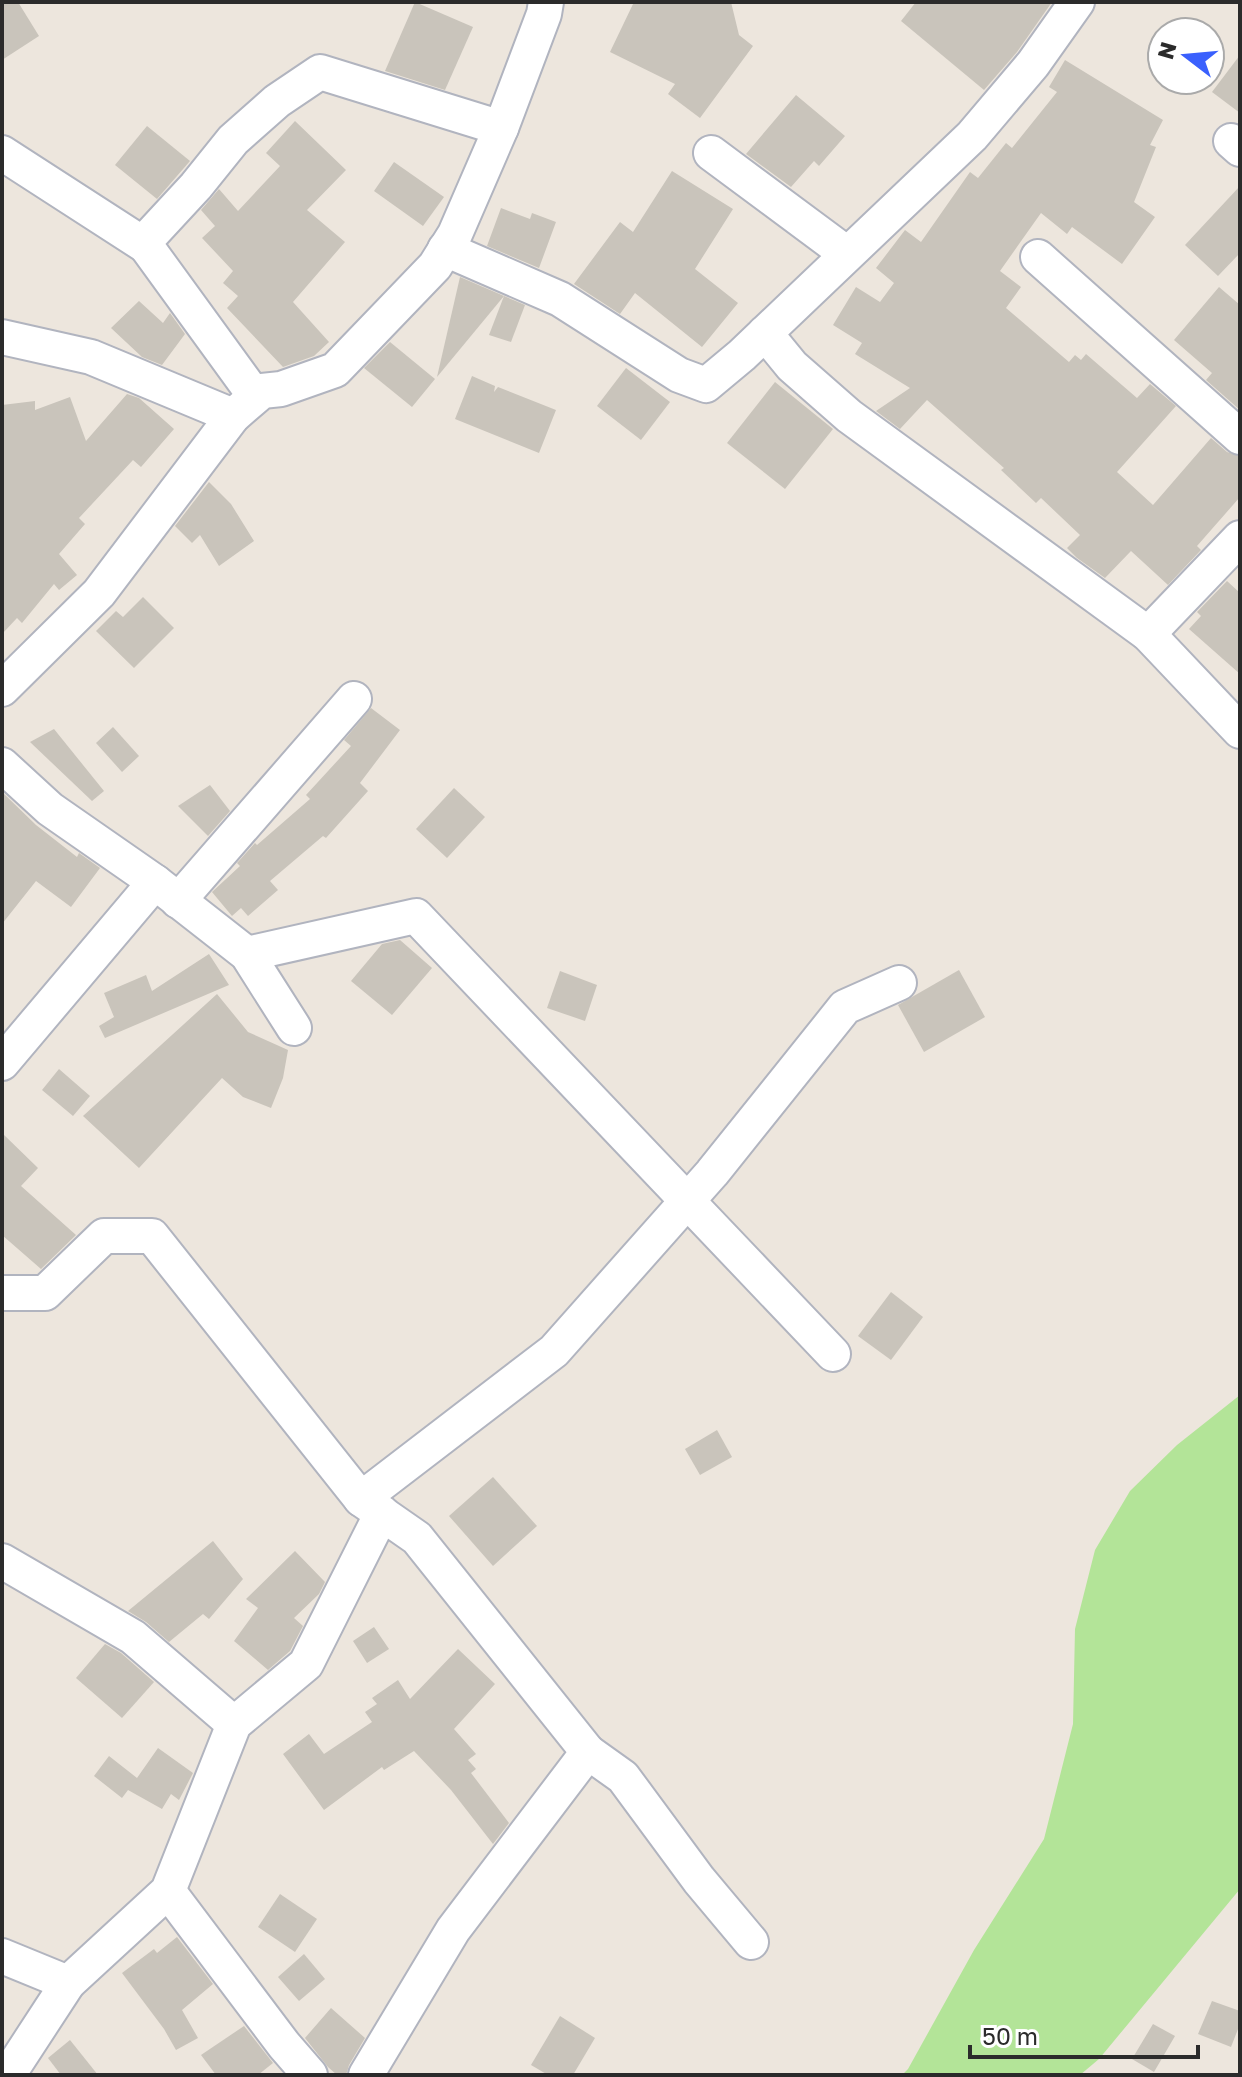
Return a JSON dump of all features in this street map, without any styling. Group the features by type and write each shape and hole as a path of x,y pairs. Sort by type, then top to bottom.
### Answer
{"street":[{"path":"2,689 99,593 244,406 262,391 281,389 335,370 435,266 455,234 501,128 546,2"},
{"path":"445,249 560,299 679,375 706,385 972,136 1033,64 1077,2"},
{"path":"146,246 146,240 233,140 277,101 320,72 501,128"},
{"path":"2,153 146,246 244,406"},
{"path":"711,153 847,254"},
{"path":"1038,257 1240,437"},
{"path":"765,333 792,366 849,416 1148,634 1240,731"},
{"path":"2,337 91,357 244,406"},
{"path":"1148,634 1240,538"},
{"path":"2,1063 354,699"},
{"path":"2,765 50,809 247,954 294,1028"},
{"path":"247,954 416,916 833,1354"},
{"path":"8,2075 68,1983 168,1891 234,1724 306,1664 372,1506 554,1351 688,1200 845,1007 899,983"},
{"path":"2,1293 45,1293 104,1236 152,1236 372,1506 417,1538 588,1752 623,1777 699,1880 751,1942"},
{"path":"2,1561 133,1637 234,1724"},
{"path":"366,2075 453,1930 588,1752"},
{"path":"168,1891 310,2075"},
{"path":"2,1956 68,1983"}],"green space":[{"path":"1240,1395 1240,1889 1099,2059 1080,2075 902,2075 974,1950 1044,1839 1073,1724 1075,1629 1095,1550 1130,1491 1177,1445"}],"building":[{"path":"2,2 18,2 39,36 2,60"},
{"path":"415,2 473,27 445,90 385,71"},
{"path":"634,2 731,2 739,35 753,46 700,118 668,94 675,84 610,52"},
{"path":"916,2 1052,2 1017,52 984,90 901,21"},
{"path":"1240,55 1240,113 1217,96 1226,96 1226,74"},
{"path":"1065,60 1163,120 1150,145 1156,147 1134,202 1155,217 1122,264 1072,227 1067,234 1041,213 1000,271 1021,287 1006,308 1069,362 1075,355 1081,360 1086,354 1137,398 1150,384 1176,406 1117,472 1153,505 1211,438 1227,452 1240,456 1240,497 1197,546 1201,550 1168,585 1131,551 1105,578 1077,558 1067,548 1080,535 1041,498 1036,503 1001,470 1004,468 927,400 900,429 876,411 910,388 855,354 862,343 833,325 856,287 880,302 894,283 876,268 905,230 921,242 970,172 978,178 1006,143 1012,148 1057,92 1049,87"},
{"path":"796,95 845,136 819,166 814,161 791,187 746,154"},
{"path":"295,121 346,170 307,210 345,242 293,302 329,342 314,356 283,367 227,308 238,296 223,283 233,271 202,238 215,226 201,210 219,189 238,211 280,166 266,153"},
{"path":"147,126 190,161 157,199 115,165"},
{"path":"394,162 444,197 423,226 374,191"},
{"path":"672,171 733,209 695,269 738,303 702,347 635,293 620,314 574,284 620,222 633,232"},
{"path":"1240,186 1240,253 1218,276 1185,245"},
{"path":"501,208 530,219 532,213 556,222 539,268 487,246"},
{"path":"460,277 504,296 437,377"},
{"path":"1219,287 1240,305 1240,410 1206,380 1212,373 1174,340"},
{"path":"504,296 525,305 511,342 489,335"},
{"path":"139,301 163,323 170,313 185,334 162,365 142,357 111,328"},
{"path":"390,342 435,379 412,407 364,368"},
{"path":"626,368 670,402 641,440 597,406"},
{"path":"472,376 495,386 494,392 498,387 556,410 539,453 455,419"},
{"path":"775,382 833,429 785,489 727,443"},
{"path":"127,394 139,398 174,429 141,467 133,460 79,518 85,524 59,554 77,575 59,590 54,584 22,623 17,618 2,634 2,405 35,401 35,410 70,397 86,441"},
{"path":"209,482 231,504 254,541 219,566 200,535 192,543 175,526"},
{"path":"1227,581 1240,593 1240,674 1189,629 1201,616 1197,612"},
{"path":"143,597 174,628 134,668 96,631 116,611 123,617"},
{"path":"371,708 400,730 360,783 368,791 326,838 323,836 270,881 278,890 248,916 241,908 232,916 212,892 240,866 237,863 255,843 257,845 310,799 306,795 351,746 344,740"},
{"path":"113,727 139,756 122,772 96,743"},
{"path":"54,729 104,791 92,801 30,742"},
{"path":"210,785 230,811 208,836 178,806"},
{"path":"454,788 485,817 447,858 416,829"},
{"path":"2,792 36,825 77,857 79,853 100,868 71,907 36,881 2,924"},
{"path":"400,940 432,968 392,1015 351,981 382,944"},
{"path":"209,954 229,985 105,1038 99,1026 114,1017 104,993 146,975 152,991"},
{"path":"959,970 985,1017 924,1052 898,1005"},
{"path":"560,971 597,985 585,1021 547,1008"},
{"path":"217,994 248,1032 288,1050 283,1078 271,1108 243,1097 222,1078 139,1168 83,1116"},
{"path":"59,1069 90,1096 73,1116 42,1090"},
{"path":"2,1133 38,1168 21,1186 76,1235 41,1269 2,1235"},
{"path":"891,1292 923,1317 891,1360 858,1336"},
{"path":"717,1430 732,1457 700,1475 685,1449"},
{"path":"493,1477 537,1526 493,1566 449,1516"},
{"path":"213,1541 243,1579 209,1619 203,1614 169,1642 128,1611"},
{"path":"295,1551 325,1582 319,1594 294,1618 303,1626 290,1651 268,1670 234,1641 258,1608 246,1599"},
{"path":"374,1627 389,1649 367,1663 353,1641"},
{"path":"105,1644 121,1653 154,1682 122,1718 76,1678"},
{"path":"458,1649 495,1684 454,1729 476,1754 468,1760 476,1769 471,1773 509,1823 493,1844 451,1790 414,1751 384,1770 382,1767 324,1810 283,1754 309,1734 324,1754 372,1722 365,1712 377,1704 372,1698 398,1680 410,1699"},
{"path":"158,1748 193,1773 179,1800 171,1794 162,1809 128,1790 122,1798 94,1776 109,1756 137,1778"},
{"path":"280,1894 317,1919 295,1952 258,1927"},
{"path":"177,1937 213,1984 182,2010 198,2038 176,2050 122,1973 154,1949 157,1953"},
{"path":"304,1954 325,1979 299,2001 278,1977"},
{"path":"1212,2001 1240,2011 1240,2024 1231,2047 1198,2034"},
{"path":"331,2008 365,2038 346,2075 337,2075 328,2067 305,2038"},
{"path":"560,2016 595,2038 573,2075 548,2075 531,2065"},
{"path":"1153,2024 1175,2036 1154,2072 1132,2059"},
{"path":"244,2026 273,2063 258,2075 216,2075 201,2055"},
{"path":"70,2040 98,2075 61,2075 48,2058"}]}
